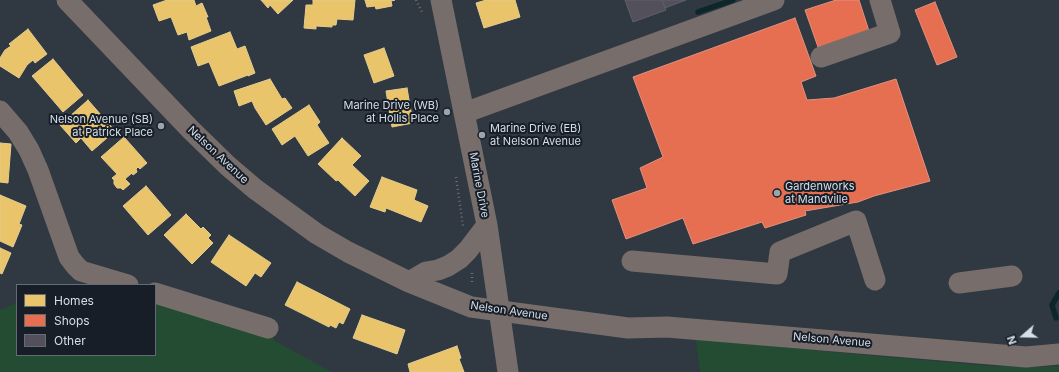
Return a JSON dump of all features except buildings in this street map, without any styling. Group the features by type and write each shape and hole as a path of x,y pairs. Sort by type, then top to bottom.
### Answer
{"street":[{"name":"Nelson Avenue","path":"67,0 191,130 228,166 255,189 317,234 348,252 409,282 472,307 628,328 667,327 1026,357 1059,354"},
{"name":"Marine Drive","path":"441,0 487,224 508,372"},
{"path":"464,113 774,0"},
{"path":"821,57 890,33 880,0"},
{"path":"0,111 18,132 29,150 38,170 69,257 74,265 81,271 125,284"},
{"path":"632,261 777,274 780,252 856,221 876,280"},
{"path":"409,282 426,272 438,270 459,259 468,250 487,224"},
{"path":"959,283 1012,276"},
{"path":"156,293 268,328"}],"green space":[{"path":"156,293 268,328 275,341 332,372 0,372 0,310 16,303 16,356 156,356"},
{"path":"696,339 990,366 1059,366 1059,372 700,372"}],"waterway":[{"path":"698,12 733,0"},
{"path":"1056,318 1052,305 1059,293"}],"place":[{"name":"Marine Drive (WB) at Hollis Place","path":"447,112"},
{"name":"Nelson Avenue (SB) at Patrick Place","path":"161,126"},
{"name":"Marine Drive (EB) at Nelson Avenue","path":"482,135"},
{"name":"Gardenworks at Mandville","path":"777,193"}]}
